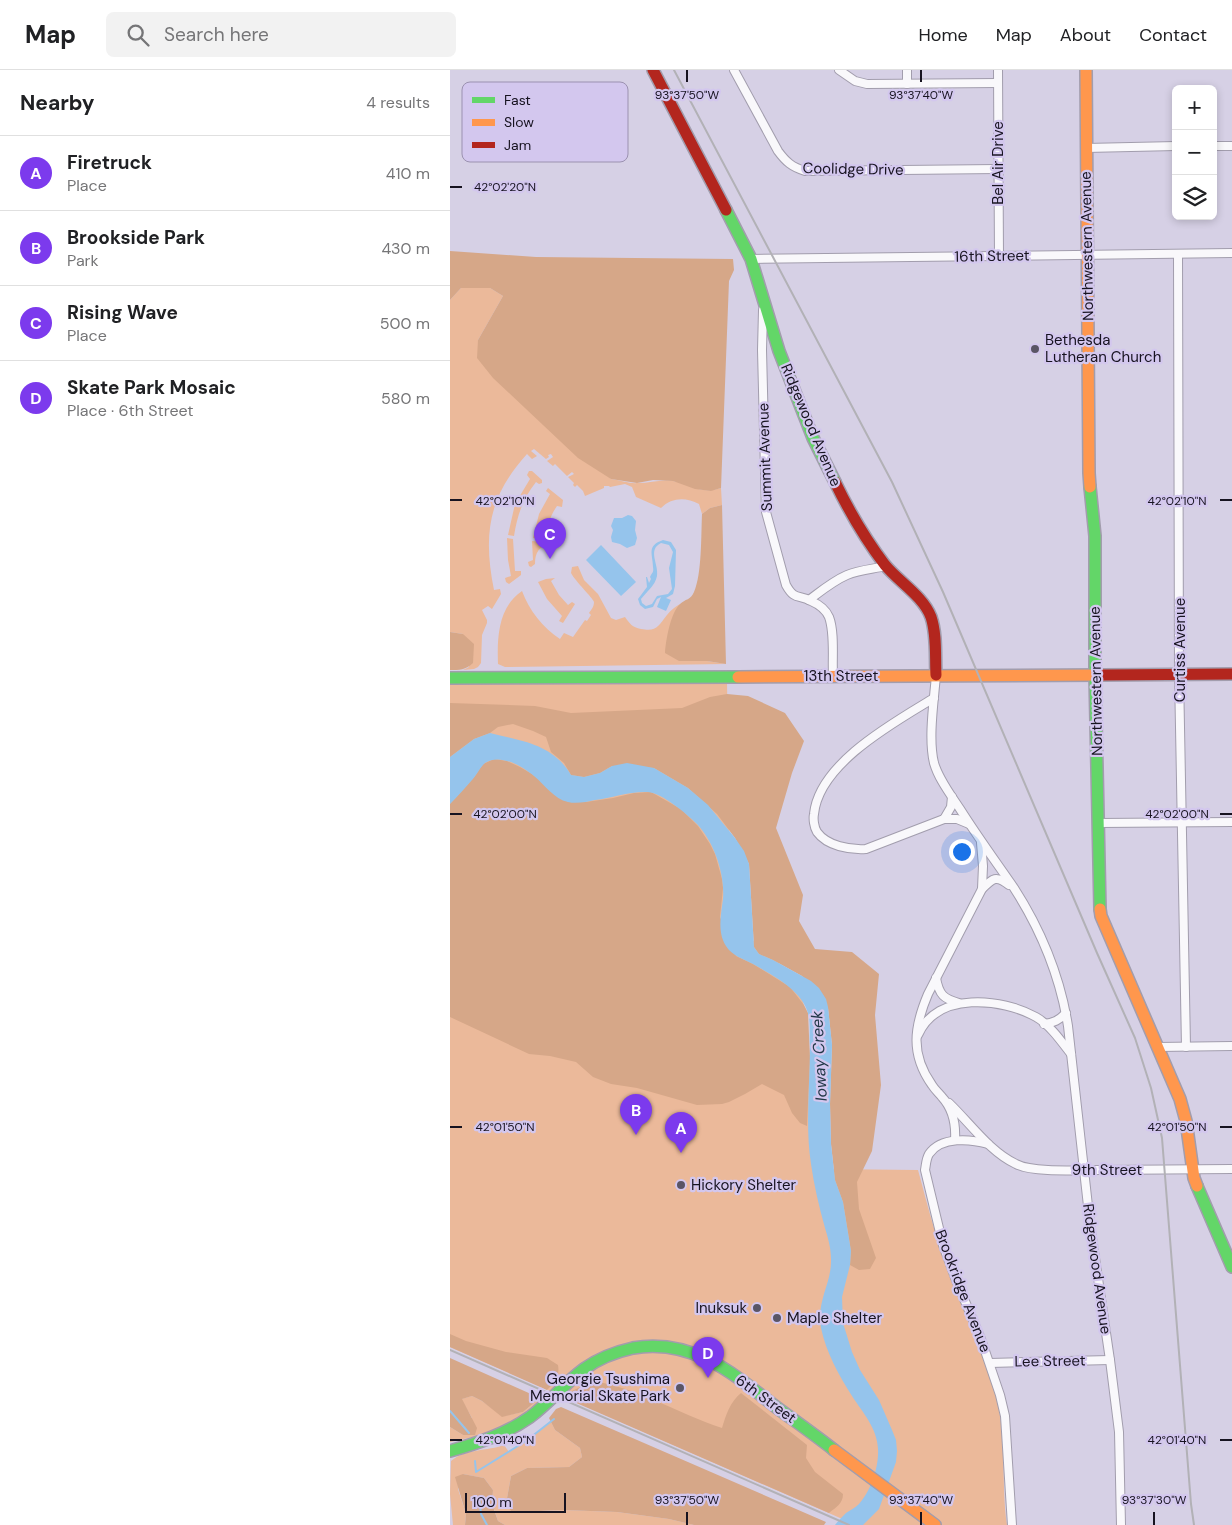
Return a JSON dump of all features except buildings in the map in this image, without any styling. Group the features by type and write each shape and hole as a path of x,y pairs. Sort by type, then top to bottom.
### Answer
{"street":[{"name":"Ridgewood Avenue","path":"653,70 752,259 779,351 813,438 839,490 861,529 886,566 913,592 930,615 934,628 936,675 932,749 934,764 969,824 1014,888 1035,924 1056,975 1066,1013 1090,1224 1110,1360 1118,1432 1121,1525"},
{"name":"Coolidge Drive","path":"734,70 778,151 784,159 796,168 805,171 998,169"},
{"path":"839,70 855,81 867,84 998,83"},
{"path":"907,70 907,84"},
{"name":"Bel Air Drive","path":"998,70 999,256"},
{"name":"Northwestern Avenue","path":"1086,70 1089,473 1095,536 1095,675 1101,916 1180,1099 1194,1178 1232,1266"},
{"path":"1086,148 1172,146"},
{"path":"1217,146 1232,146"},
{"name":"16th Street","path":"752,259 1232,253"},
{"name":"Curtiss Avenue","path":"1178,254 1180,674 1186,1047"},
{"name":"Summit Avenue","path":"763,298 766,512 786,585 797,597 818,604 828,615 831,629 833,676"},
{"path":"809,600 847,575 886,566"},
{"name":"13th Street","path":"450,678 1232,674"},
{"path":"934,698 856,749 842,763 817,800 814,817 816,831 829,842 853,850 875,846 944,819 957,818 969,824"},
{"path":"944,819 951,808 952,797"},
{"path":"1099,823 1232,822"},
{"path":"981,843 982,889"},
{"path":"955,1140 955,1126 952,1114 944,1098 933,1087 923,1072 918,1055 916,1029 921,1011 936,978 982,889 995,878 1001,879 1014,888"},
{"path":"936,978 942,994 948,1000 961,1004"},
{"path":"916,1039 921,1028 942,1009 980,1002 1001,1004 1020,1009 1038,1018 1071,1054"},
{"path":"1044,1024 1053,1023 1066,1013"},
{"path":"1158,1047 1232,1046"},
{"name":"9th Street","path":"944,1098 988,1144 1017,1165 1031,1168 1084,1170 1232,1169"},
{"name":"9th Street","path":"955,1140 978,1141 988,1144"},
{"name":"Brookridge Avenue","path":"955,1140 930,1153 926,1159 925,1170 943,1245 981,1339 1000,1395 1005,1416 1012,1525"},
{"name":"6th Street","path":"450,1451 483,1441 517,1426 542,1407 572,1378 596,1361 634,1348 650,1346 675,1348 707,1359 745,1383 935,1525"},
{"name":"Lee Street","path":"990,1363 1110,1360"},
{"path":"450,1445 469,1445"}],"shaded area":[{"path":"450,251 536,257 733,259 734,270 729,281 721,488 711,491 695,489 673,481 653,480 637,483 611,479 578,458 493,378 477,358 478,340 503,296 490,288 461,288 450,300"},
{"path":"461,288 490,288 503,296 478,340 611,479 635,483 673,481 702,490 721,488 722,505 710,508 702,514 699,504 679,499 665,504 661,508 636,497 632,487 625,484 610,487 604,486 604,488 585,496 583,491 577,485 575,487 568,477 574,474 572,472 567,476 555,464 553,466 547,461 553,457 551,454 546,459 534,449 531,451 537,456 532,459 527,454 514,470 497,501 489,534 489,552 494,590 500,589 501,594 492,609 488,606 482,610 487,623 482,635 481,663 474,669 463,670 469,667 463,634 450,632 450,300"},
{"path":"529,471 532,471 542,480 542,483 536,482 527,494 521,508 514,536 508,535 515,504 530,479 527,475"},
{"path":"548,488 563,500 562,507 557,506 549,522 544,539 533,538 539,514 550,494 546,491"},
{"path":"722,505 726,664 707,661 679,661 665,653 669,627 677,608 682,602 691,597 697,584 701,554 702,514 710,508"},
{"path":"507,538 513,539 515,571 521,571 521,575 509,584 505,578 511,576"},
{"path":"532,541 550,543 538,551 535,564 531,567 528,562 533,560"},
{"path":"578,566 584,580 598,594 611,618 616,620 625,617 635,627 651,630 657,627 680,604 673,617 679,661 707,661 726,664 505,667 498,664 499,634 504,614 514,598 522,591 528,605 537,618 560,639 564,633 573,637 585,620 587,621 591,615 589,613 594,602 571,573 572,567"},
{"path":"555,578 551,581 559,595 568,605 572,602 575,604 563,623 559,621 562,616 547,599 538,582"},
{"path":"450,632 463,634 474,644 473,663 459,670 450,670"},
{"path":"727,680 730,920 801,983 824,1169 918,1170 940,1246 984,1358 996,1396 1002,1427 1007,1525 856,1525 450,1347 450,681"},
{"path":"727,694 748,696 785,713 804,741 792,773 776,828 803,895 799,921 815,949 852,952 879,974 875,1015 881,1085 872,1151 857,1182 859,1209 876,1258 870,1269 859,1270 850,1265 851,1251 843,1202 835,1180 831,1144 832,1045 828,1008 802,976 759,954 754,947 749,864 735,838 717,814 688,788 654,768 612,766 600,773 584,777 571,775 564,763 551,752 546,737 513,724 498,727 490,733 474,739 450,757 450,703 535,706 571,713 682,708 710,697"},
{"path":"494,759 507,761 520,767 568,802 586,802 634,793 651,792 681,809 698,826 715,854 723,888 720,917 736,956 753,964 790,987 808,1013 810,1058 807,1126 800,1123 792,1113 784,1095 762,1084 729,1102 697,1105 637,1088 611,1084 593,1077 576,1062 550,1056 529,1054 450,1017 450,804 483,764"},
{"path":"450,1334 466,1341 506,1352 547,1358 558,1365 558,1376 547,1390 450,1347"},
{"path":"450,1358 540,1398 523,1412 502,1417 482,1401 472,1396 462,1399 477,1428 475,1435 463,1435 450,1427"},
{"path":"593,1381 626,1389 722,1428 731,1405 741,1393 807,1445 806,1458 815,1472 843,1494 842,1500 829,1513 565,1398 572,1391"},
{"path":"472,1396 503,1416 523,1412 540,1398 543,1399 512,1423 482,1435 450,1442 450,1427 463,1435 472,1418 461,1399"},
{"path":"561,1407 826,1522 824,1525 694,1525 669,1519 617,1512 511,1511 506,1504 511,1476 527,1468 569,1467 582,1457 580,1448 555,1430 549,1418 556,1409"},
{"path":"551,1422 555,1430 580,1448 582,1457 569,1467 527,1468 511,1476 506,1504 518,1512 563,1510 617,1512 669,1519 694,1525 505,1525 498,1521 492,1503 493,1490 484,1478 463,1474 458,1489 466,1514 465,1525 453,1525 450,1494 451,1461 463,1454 504,1445 509,1452"},
{"path":"463,1474 484,1478 493,1490 492,1504 498,1521 505,1525 465,1525 466,1514 455,1477"}],"water":[{"path":"628,515 632,516 636,521 635,530 637,538 635,545 627,548 612,542 613,530 611,526 614,518 622,518"},
{"path":"663,540 671,542 676,550 675,586 673,594 666,598 671,600 666,611 657,607 661,597 657,599 653,607 645,609 640,605 638,599 647,587 646,577 649,583 651,579 653,570 652,548","holes":["661,543 669,545 673,552 669,568 672,589 668,594 657,596 652,604 646,606 642,603 641,599 653,586 657,576 655,549"]},
{"path":"601,545 636,582 621,596 586,560"},
{"name":"Ioway Creek","path":"490,733 536,745 546,750 564,765 571,775 584,777 600,773 612,766 627,763 654,768 688,788 708,805 744,851 749,864 754,947 759,954 811,981 819,988 826,999 832,1045 831,1144 835,1180 843,1202 851,1251 850,1265 842,1297 843,1323 860,1370 879,1400 892,1430 896,1440 897,1451 896,1462 879,1509 863,1525 835,1525 846,1513 859,1504 871,1486 876,1471 878,1449 872,1427 838,1372 826,1346 821,1328 822,1301 831,1268 831,1255 815,1188 809,1149 810,1025 805,1005 793,990 777,978 735,955 726,946 721,935 722,879 713,849 697,824 681,810 660,796 654,793 641,792 585,802 568,802 554,795 523,768 511,762 497,759 485,763 450,804 450,757 474,739"}],"waterway":[{"path":"450,1411 469,1433"},
{"path":"475,1461 476,1472 526,1441 554,1419"},
{"path":"479,1497 481,1514 487,1525"}],"railway":[{"path":"674,70 892,482 943,592 1135,1038 1151,1088 1162,1138 1194,1525"},
{"path":"450,1350 849,1525"}],"traffic: fast":[{"path":"726,210 751,259 779,351 813,438 835,482"},
{"path":"1090,487 1095,536 1095,675 1100,909"},
{"path":"450,678 738,677"},
{"path":"1197,1186 1232,1267"},
{"path":"450,1451 471,1445 521,1423 537,1411 577,1374 601,1359 633,1348 654,1346 674,1348 693,1353 710,1361 744,1382 834,1450"}],"traffic: slow":[{"path":"1086,70 1090,487"},
{"path":"738,677 1103,675"},
{"path":"1100,909 1101,916 1180,1099 1186,1121 1194,1178 1197,1186"},
{"path":"834,1450 935,1525"}],"traffic: jam":[{"path":"653,70 726,210"},
{"path":"835,482 858,525 885,565 917,596 927,609 934,631 936,675"},
{"path":"1103,675 1232,674"}],"place":[{"name":"Bethesda Lutheran Church","path":"1035,349"},
{"name":"Rising Wave","path":"550,559"},
{"name":"Brookside Park","path":"636,1135"},
{"name":"Firetruck","path":"681,1153"},
{"name":"Hickory Shelter","path":"681,1185"},
{"name":"Inuksuk","path":"757,1308"},
{"name":"Maple Shelter","path":"777,1318"},
{"name":"Skate Park Mosaic","path":"708,1378"},
{"name":"Georgie Tsushima Memorial Skate Park","path":"680,1388"}]}
